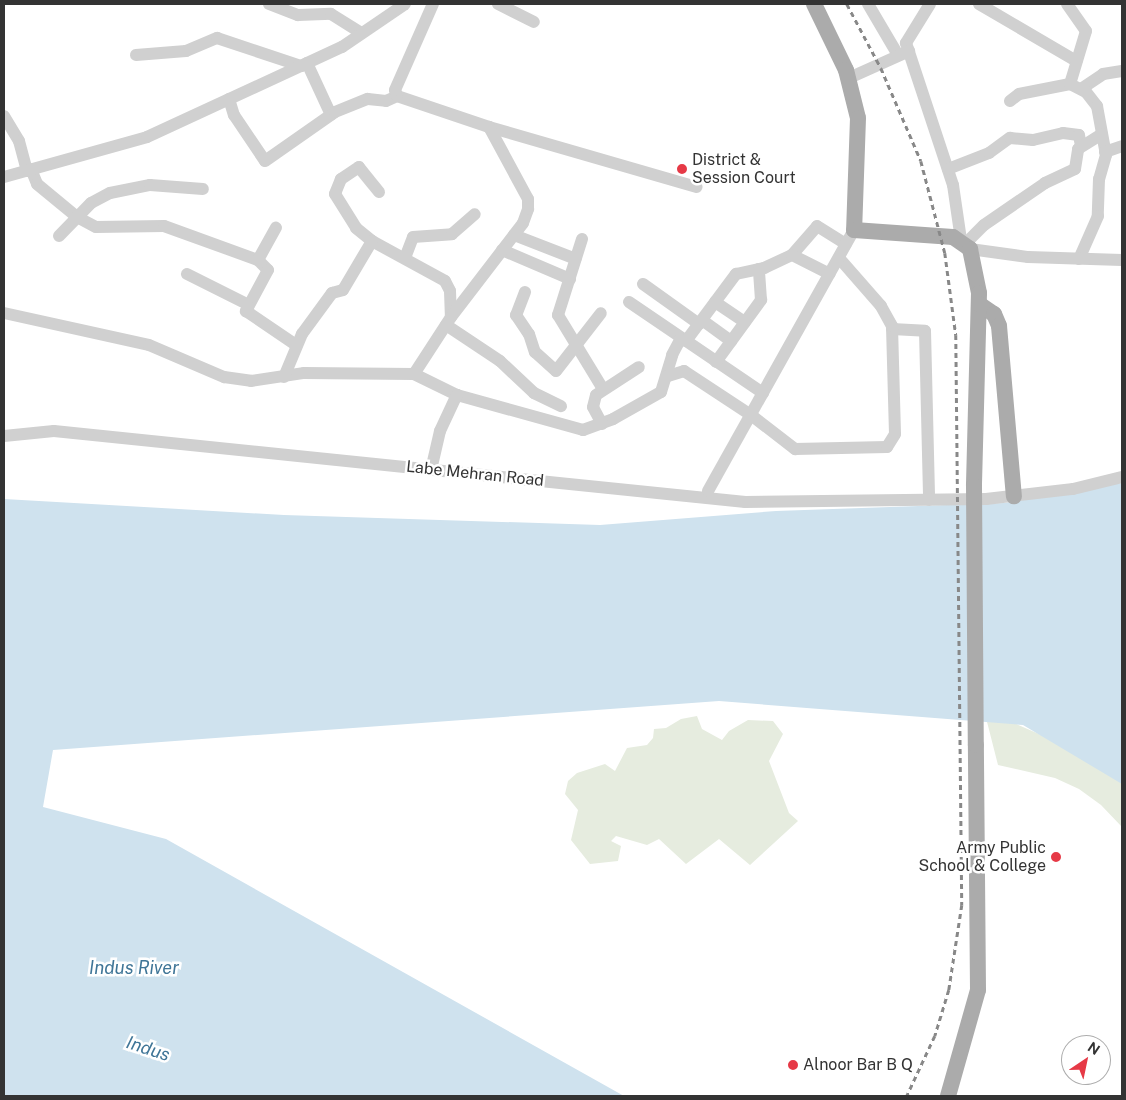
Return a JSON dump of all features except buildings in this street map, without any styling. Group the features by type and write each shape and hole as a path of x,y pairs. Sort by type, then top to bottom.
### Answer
{"main road":[{"path":"814,4 849,78 858,118 850,237 966,244 979,304 974,486 978,990 948,1096"},
{"path":"979,304 994,314 1000,326 1014,496"}],"street":[{"path":"269,4 298,15 331,14 362,33"},
{"path":"4,177 148,137 304,64 362,33 405,4"},
{"path":"397,96 395,90 433,4"},
{"path":"498,4 514,7 534,22"},
{"path":"868,4 904,53 948,169 966,244"},
{"path":"904,53 906,43 930,4"},
{"path":"979,4 1076,60"},
{"path":"1067,4 1086,31 1076,60 1076,86 1096,106 1105,152 1098,216 1079,259"},
{"path":"136,55 186,50 217,38 304,64 330,114"},
{"path":"849,78 904,53"},
{"path":"1010,102 1019,94 1076,86 1103,74 1122,71"},
{"path":"228,99 234,115 265,161 330,114 368,99 386,101 397,96 489,127 698,187"},
{"path":"4,116 19,141 29,170 37,184 77,217 96,227 164,226 258,260 268,270 247,304 246,311 252,317 296,345"},
{"path":"414,374 448,321 523,223 528,199 489,127"},
{"path":"948,169 989,153 1010,138 1033,140 1063,133 1079,135 1082,146 1075,169 1045,183 984,225 966,244"},
{"path":"1082,146 1102,134"},
{"path":"1105,152 1122,146"},
{"path":"378,192 359,167 341,178 335,194 351,221 372,241 445,281 450,291 448,321"},
{"path":"59,236 77,217 101,197 128,188 150,185 203,189"},
{"path":"405,258 410,238 433,232 452,234 476,214"},
{"path":"4,313 149,345 224,377 251,381 363,371 414,374 457,395 565,427 583,430 602,424 656,396 668,376 672,355 701,322 736,274 759,269 792,255 817,226 850,237 708,491"},
{"path":"258,260 276,228"},
{"path":"514,235 576,259"},
{"path":"582,239 558,315 603,389"},
{"path":"284,377 296,345 332,293 343,290 372,241"},
{"path":"966,244 1079,259 1122,260"},
{"path":"502,250 570,278"},
{"path":"792,255 830,274"},
{"path":"668,376 684,371 751,414 795,449 887,448 895,434 892,328 881,306 839,258"},
{"path":"716,362 761,300 759,269"},
{"path":"187,274 247,304"},
{"path":"643,284 731,341"},
{"path":"525,292 516,315 540,359 556,371 601,313"},
{"path":"629,302 763,393"},
{"path":"715,302 745,322"},
{"path":"448,321 500,361 534,393 561,406"},
{"path":"892,328 925,331 929,500"},
{"path":"602,424 593,401 603,389 639,367"},
{"path":"431,470 440,430 457,395"},
{"name":"Labe Mehran Road","path":"4,436 54,431 745,502 986,499 1073,488 1122,477"}],"shaded area":[{"path":"984,710 1122,770 1122,827 1101,805 1079,789 1055,778 998,765"},
{"path":"697,716 702,729 722,740 729,731 748,720 773,721 783,734 769,761 789,813 798,821 750,865 719,839 686,864 659,839 647,845 616,836 611,841 621,846 618,861 590,864 571,840 578,810 565,794 568,781 577,773 605,764 615,771 627,748 647,745 653,738 654,729 666,728 681,719"}],"water":[{"name":"Indus River","path":"1122,483 1122,784 1023,725 719,701 53,750 43,807 166,839 624,1096 4,1096 4,499 284,515 600,525 776,511 1004,503"}],"railway":[{"path":"847,4 881,68 921,161 945,253 956,335 962,905 949,990 935,1036 907,1096"}],"place":[{"name":"District & Session Court","path":"682,169"},
{"name":"Army Public School & College","path":"1056,857"},
{"name":"Alnoor Bar B Q","path":"793,1065"}],"water label":[{"name":"Indus","path":"148,1049"}]}
